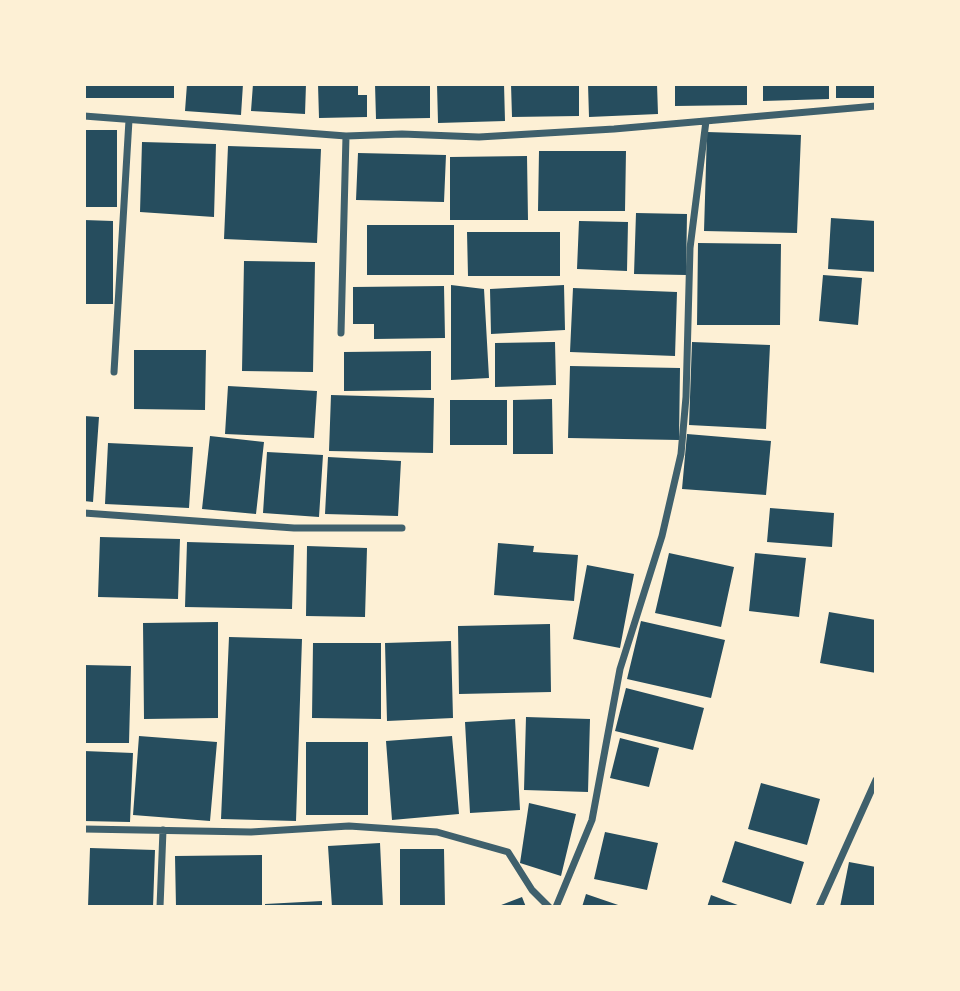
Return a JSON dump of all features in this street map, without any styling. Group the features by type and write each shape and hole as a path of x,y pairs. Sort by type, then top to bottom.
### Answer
{"street":[{"path":"84,117 346,136 402,134 479,137 876,106"},
{"path":"114,372 129,120"},
{"path":"556,907 592,820 620,669 662,536 681,454 686,397 690,248 706,121"},
{"path":"341,333 346,136"},
{"path":"84,513 294,528 402,528"},
{"path":"819,907 876,780"},
{"path":"84,830 251,832 349,826 437,832 508,852 532,890 549,907"},
{"path":"160,907 163,830"}],"building":[{"path":"84,84 174,84 174,98 84,98"},
{"path":"187,84 243,84 241,115 185,111"},
{"path":"253,84 306,84 305,114 251,111"},
{"path":"318,84 358,84 358,95 367,95 367,117 319,118"},
{"path":"375,84 430,84 430,118 376,119"},
{"path":"437,84 504,84 505,121 438,123"},
{"path":"511,84 579,84 579,116 512,117"},
{"path":"588,84 657,84 658,114 589,117"},
{"path":"675,84 747,84 747,105 675,106"},
{"path":"763,84 829,84 829,99 763,101"},
{"path":"836,84 876,84 876,98 836,98"},
{"path":"84,130 117,130 117,207 84,207"},
{"path":"707,132 801,135 797,233 704,231"},
{"path":"142,142 216,144 214,217 140,212"},
{"path":"228,146 321,149 317,243 224,239"},
{"path":"539,151 626,151 625,211 538,211"},
{"path":"358,153 446,155 444,202 356,200"},
{"path":"527,156 528,220 450,220 450,157"},
{"path":"636,213 687,214 686,275 634,274"},
{"path":"831,218 876,221 876,272 828,269"},
{"path":"84,220 113,221 113,304 84,304"},
{"path":"579,221 628,222 627,271 577,269"},
{"path":"367,225 454,225 454,275 367,275"},
{"path":"467,232 560,232 560,276 468,276"},
{"path":"698,243 781,244 780,325 697,325"},
{"path":"244,261 315,262 313,372 242,371"},
{"path":"823,275 862,278 858,325 819,321"},
{"path":"451,285 484,289 489,378 451,380"},
{"path":"564,285 565,330 491,334 490,289"},
{"path":"444,286 445,338 374,339 374,324 353,324 353,287"},
{"path":"573,288 677,292 675,356 570,352"},
{"path":"555,342 556,385 495,387 495,343"},
{"path":"692,342 770,345 766,429 689,425"},
{"path":"134,350 206,350 205,410 134,409"},
{"path":"431,351 431,390 344,391 344,352"},
{"path":"570,366 680,368 679,440 568,438"},
{"path":"228,386 317,391 314,438 225,434"},
{"path":"331,395 434,398 433,453 329,451"},
{"path":"552,399 553,454 513,454 513,400"},
{"path":"450,400 507,400 507,445 450,445"},
{"path":"84,416 99,417 93,502 84,501"},
{"path":"687,434 771,441 766,495 682,489"},
{"path":"210,436 264,442 256,514 202,509"},
{"path":"108,443 193,447 189,508 105,504"},
{"path":"267,452 323,455 319,517 263,513"},
{"path":"328,457 401,461 398,516 325,514"},
{"path":"770,508 834,513 832,547 767,542"},
{"path":"100,537 180,539 178,599 98,597"},
{"path":"187,542 294,545 292,609 185,607"},
{"path":"498,543 534,546 533,552 578,555 574,601 494,595"},
{"path":"307,546 367,548 365,617 306,616"},
{"path":"669,553 734,567 721,627 655,613"},
{"path":"755,553 806,558 799,617 749,611"},
{"path":"587,565 634,574 620,648 573,639"},
{"path":"829,612 876,620 876,673 820,663"},
{"path":"641,621 725,640 711,698 627,679"},
{"path":"218,622 218,718 144,719 143,623"},
{"path":"550,624 551,692 459,694 458,626"},
{"path":"229,637 302,639 296,821 221,819"},
{"path":"451,641 453,718 387,721 385,643"},
{"path":"313,643 381,643 381,719 312,718"},
{"path":"84,665 131,666 129,743 84,743"},
{"path":"626,688 704,708 693,750 615,731"},
{"path":"526,717 590,719 588,792 524,790"},
{"path":"515,719 520,810 470,813 465,722"},
{"path":"139,736 217,742 210,821 133,815"},
{"path":"452,736 459,814 392,820 386,741"},
{"path":"620,738 659,748 649,787 610,778"},
{"path":"306,742 368,742 368,815 306,815"},
{"path":"84,751 133,753 130,822 84,821"},
{"path":"761,783 820,799 807,845 748,829"},
{"path":"529,803 576,814 561,876 520,863"},
{"path":"605,832 658,843 647,890 594,879"},
{"path":"735,841 804,862 791,904 722,882"},
{"path":"380,843 383,907 332,907 328,846"},
{"path":"90,848 155,850 153,907 88,907"},
{"path":"400,849 444,849 445,907 400,907"},
{"path":"262,855 262,907 176,907 175,856"},
{"path":"849,862 876,867 876,907 840,907"},
{"path":"586,894 624,907 582,907"},
{"path":"711,895 743,907 707,907"},
{"path":"522,897 526,907 496,907"},
{"path":"322,901 322,907 265,907 265,904"}]}
